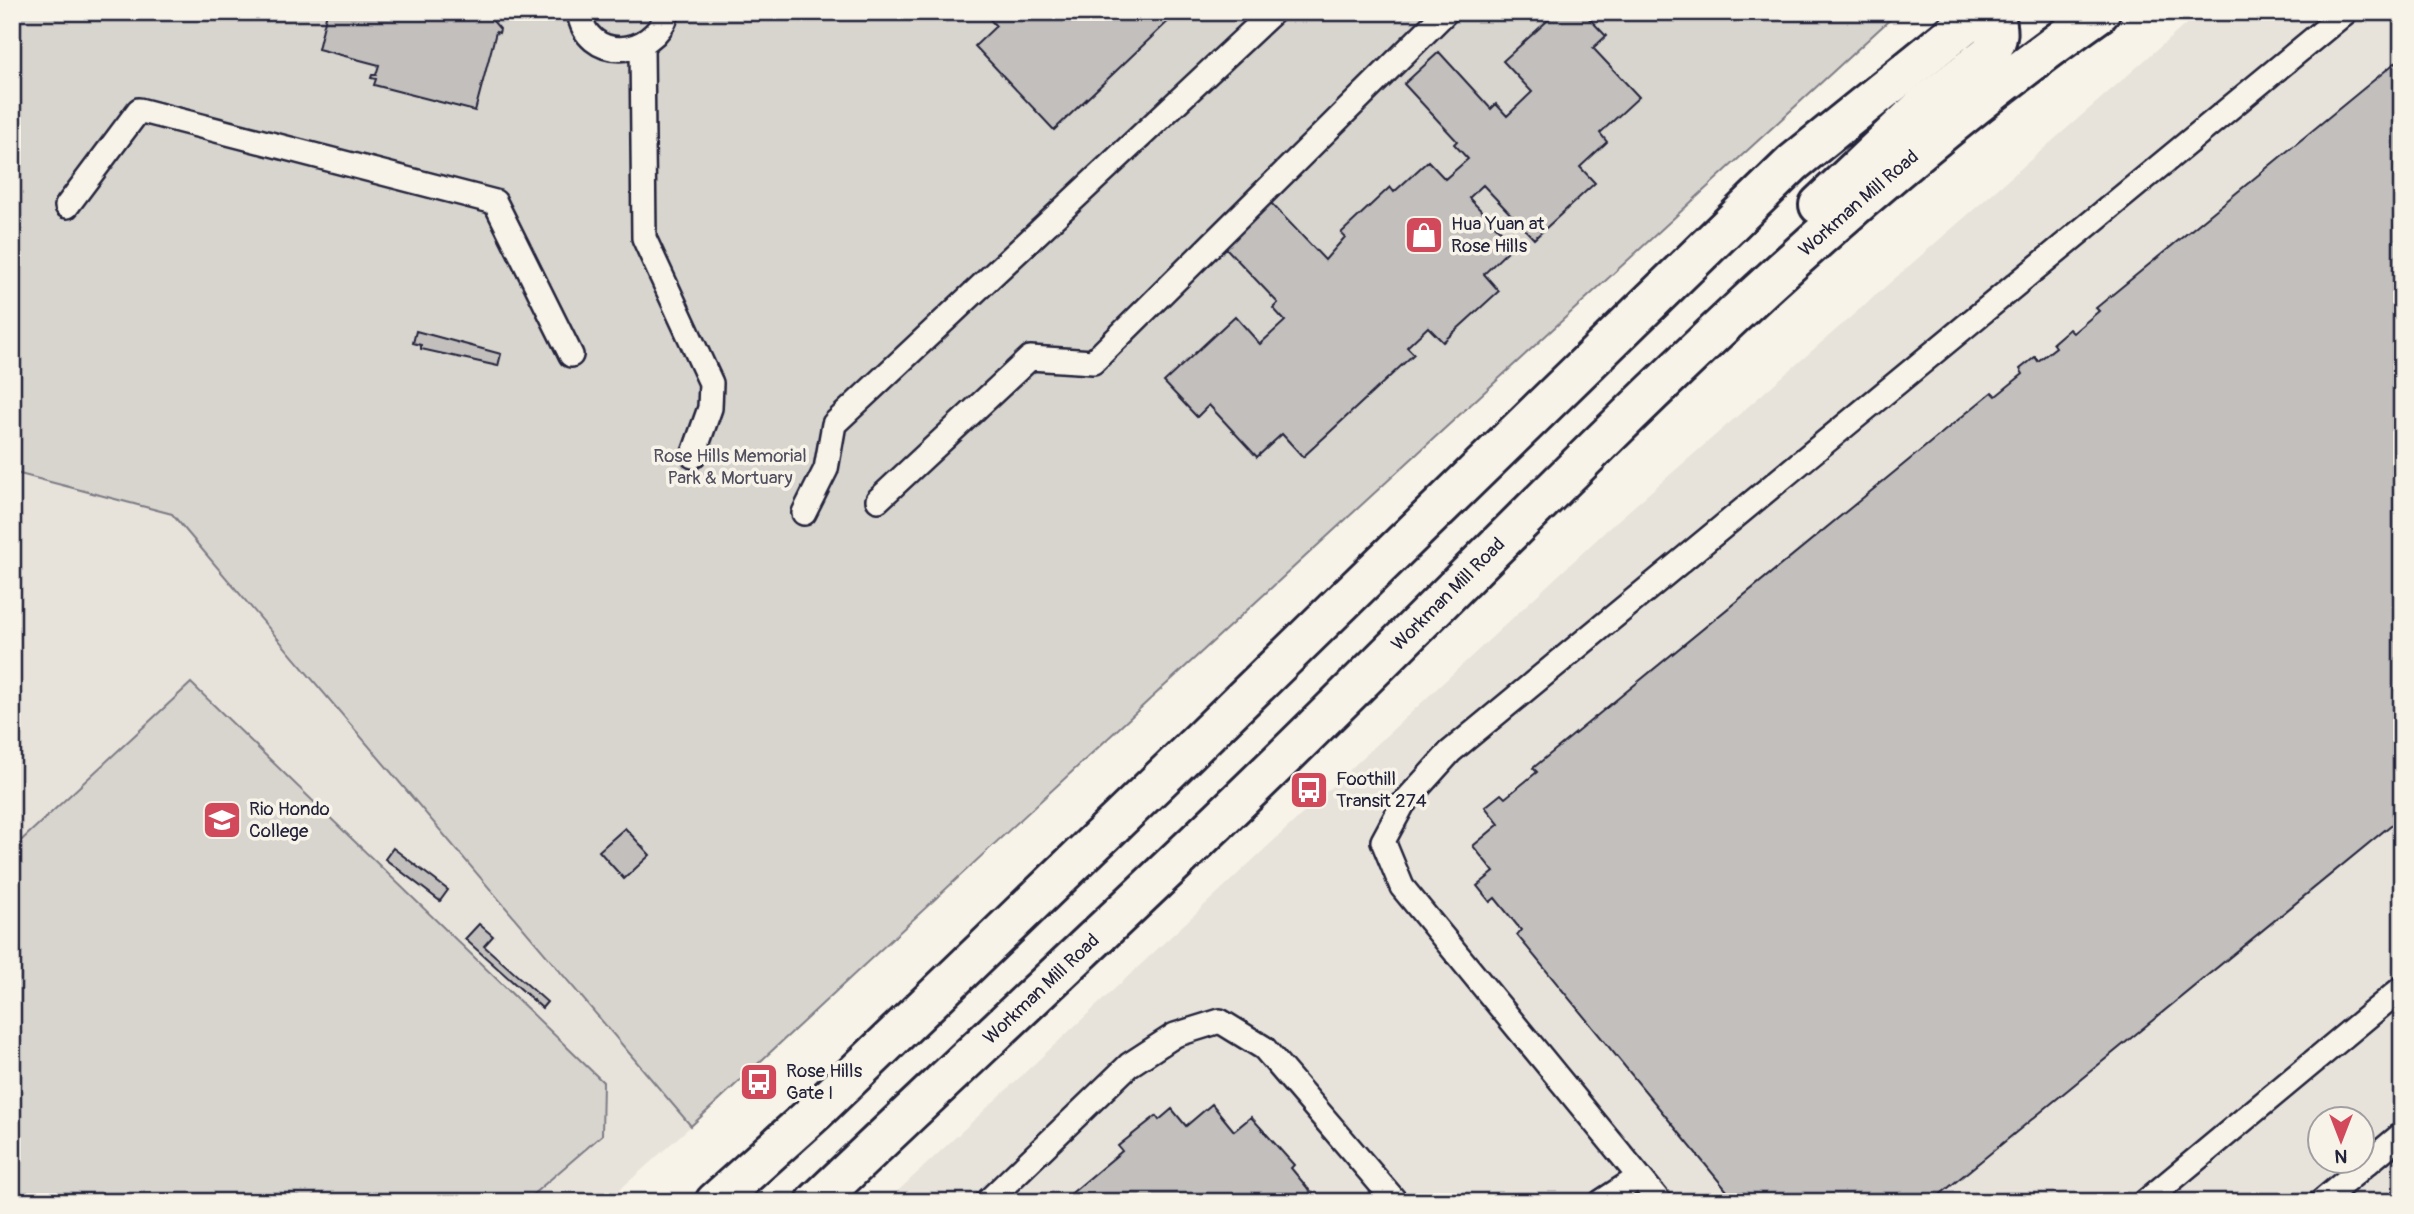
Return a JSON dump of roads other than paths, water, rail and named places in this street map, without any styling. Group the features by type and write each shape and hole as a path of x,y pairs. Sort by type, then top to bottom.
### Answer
{"main road":[{"path":"1780,269 1801,228 1828,194 1923,106 1989,54 1997,43 1999,30 1994,12"},
{"name":"Workman Mill Road","path":"816,1202 1343,700 1501,539 1780,269 2019,69 2100,12"},
{"path":"715,1202 814,1113 1170,770 1793,163 1961,18"}],"lane":[{"path":"579,12 587,31 598,42 620,48 642,45 663,26 668,12"},
{"path":"804,513 826,469 834,424 1273,12"},
{"path":"878,500 1030,358 1093,362 1446,12"},
{"path":"1660,1202 1402,887 1384,841 1403,804 1450,752 2346,12"},
{"path":"642,45 644,238 711,383 710,408 693,456"},
{"path":"67,206 139,110 495,202 571,355"},
{"path":"2145,1202 2402,988"},
{"path":"987,1202 1129,1065 1175,1035 1220,1021 1264,1048 1396,1202"},
{"path":"2321,1202 2402,1134"},
{"path":"1601,1202 1639,1177"}],"place":[{"name":"Hua Yuan at Rose Hills","path":"1424,235"},
{"name":"Foothill Transit 274","path":"1309,790"},
{"name":"Rio Hondo College","path":"222,820"},
{"name":"Rose Hills Gate I","path":"759,1082"}],"park label":[{"name":"Rose Hills Memorial Park & Mortuary","path":"730,467"}]}
